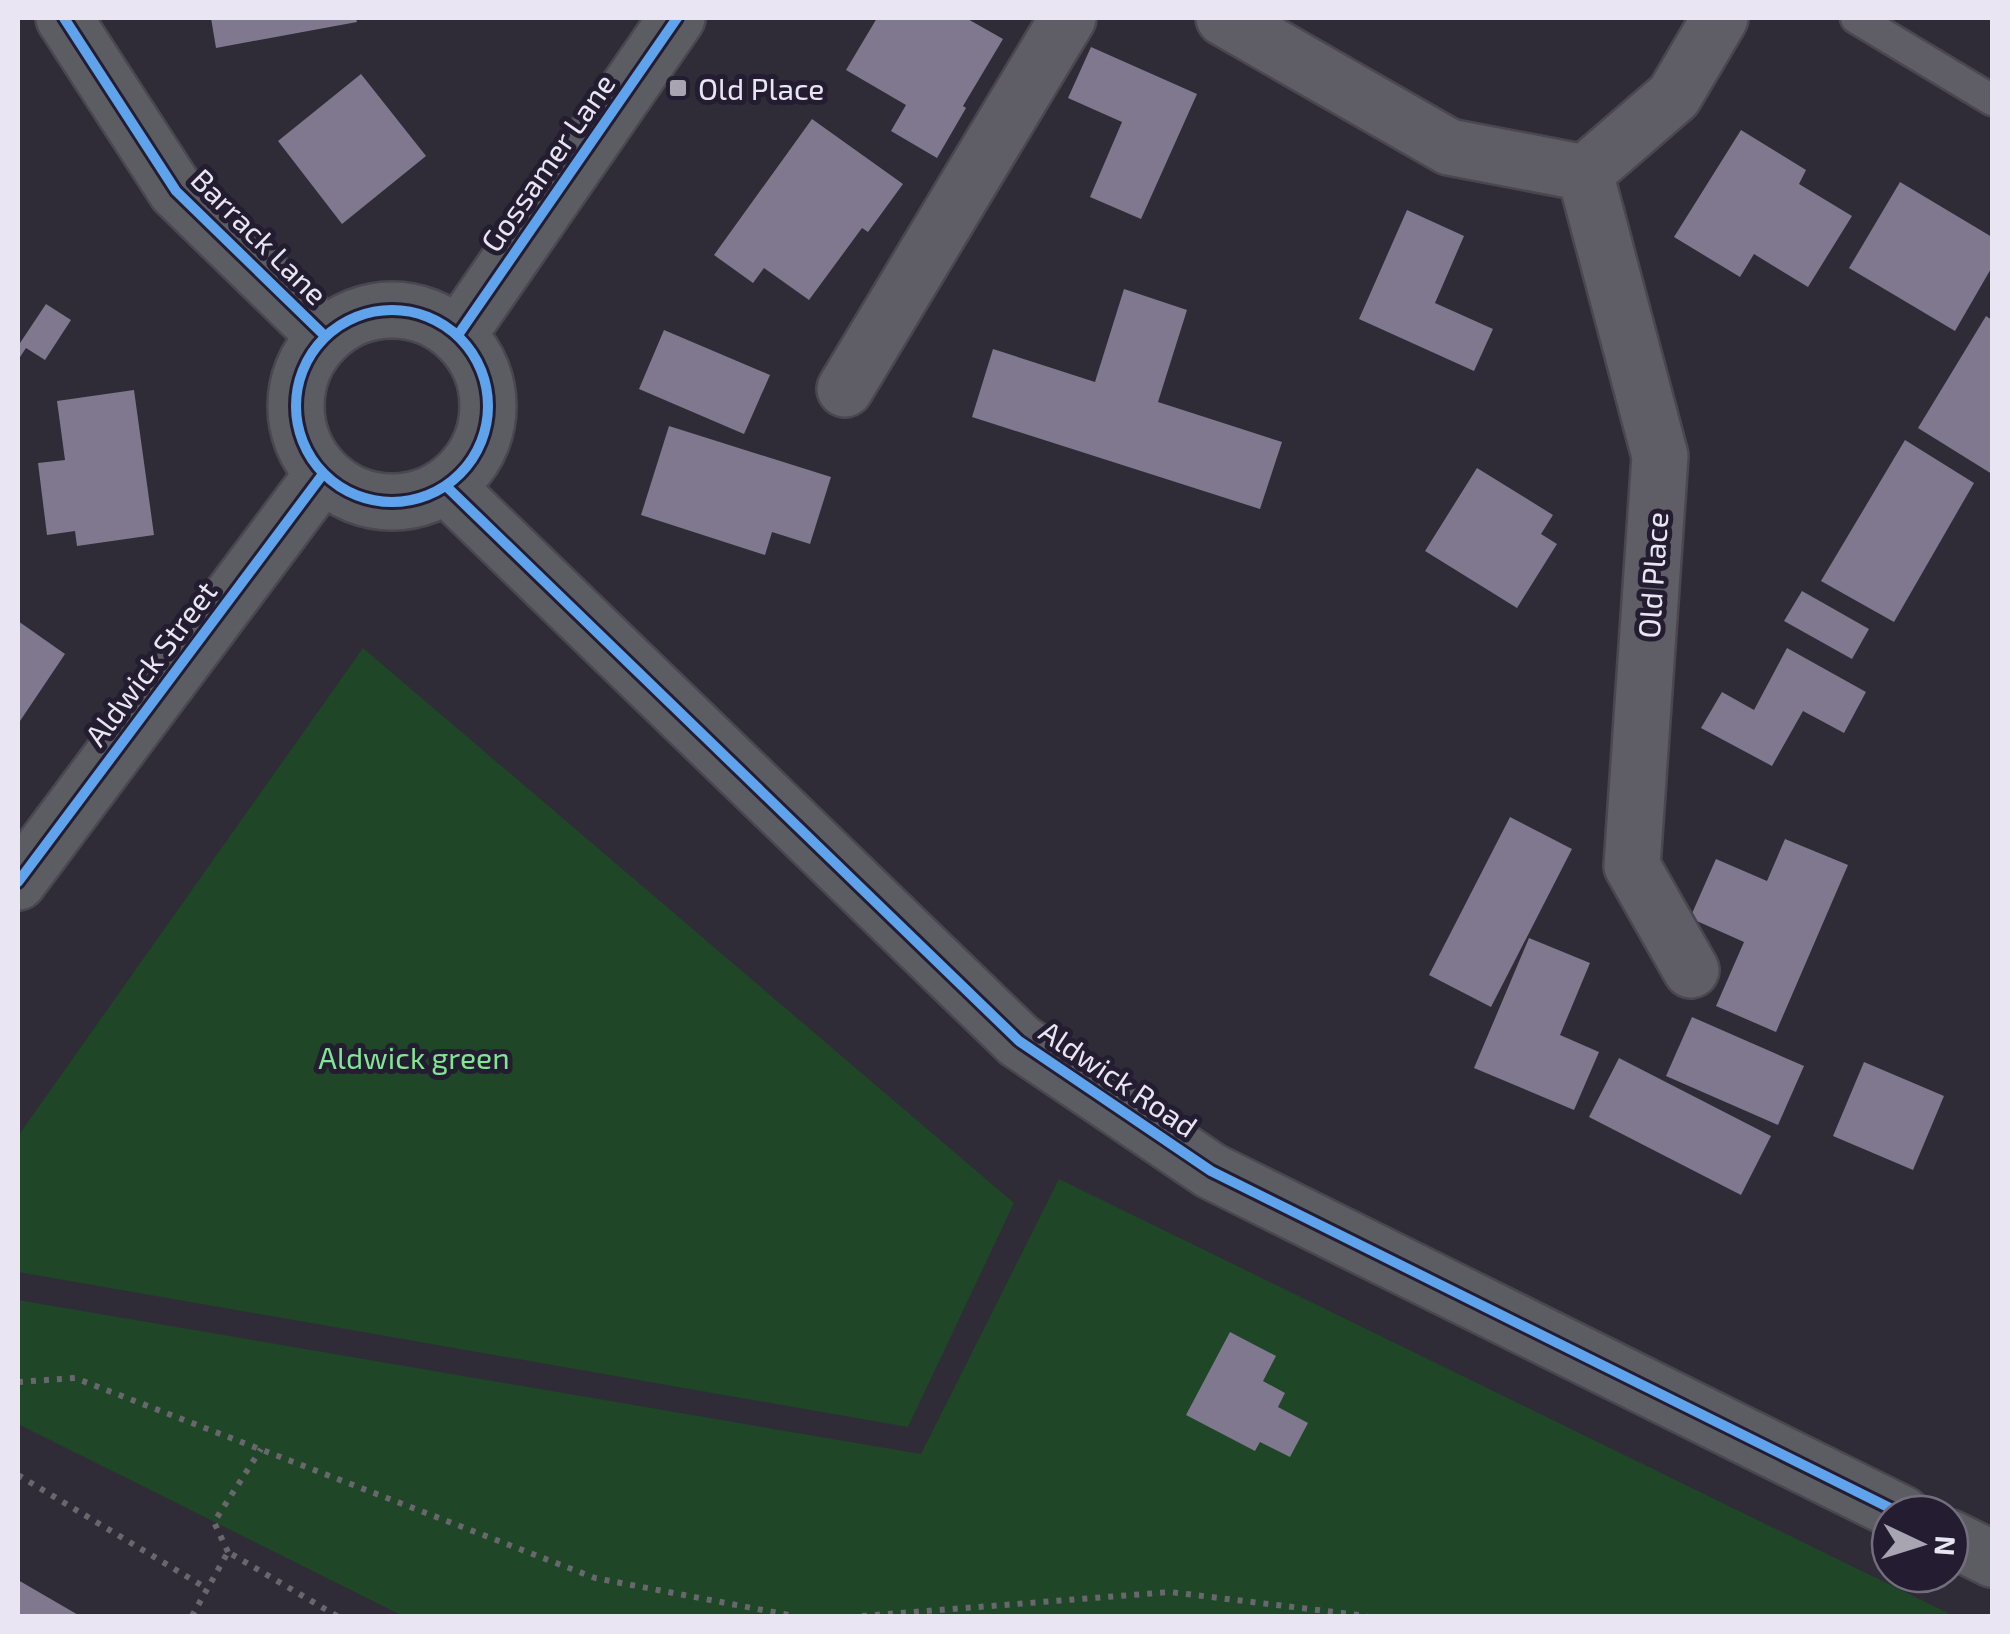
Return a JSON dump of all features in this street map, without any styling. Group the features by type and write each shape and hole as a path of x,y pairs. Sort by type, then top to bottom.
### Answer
{"street":[{"name":"Barrack Lane","path":"64,18 176,191 325,336"},
{"name":"Gossamer Lane","path":"458,335 677,18"},
{"path":"844,388 1068,18"},
{"path":"1224,18 1449,148 1585,174 1674,96 1720,18"},
{"name":"Old Place","path":"1585,174 1660,456 1632,866 1691,970"},
{"path":"401,310 432,318 458,335 476,358 487,385 489,414 482,442 468,467 447,487 423,499 396,504 344,491 323,474 306,451 297,425 296,396 303,369 325,336 340,324 370,312 401,310"},
{"name":"Aldwick Street","path":"18,882 323,474"},
{"name":"Aldwick Road","path":"447,487 1019,1042 1211,1171 1870,1498"}],"lane":[{"path":"1856,18 1992,100"}],"path":[{"path":"18,1382 74,1378 595,1578 794,1616"},
{"path":"261,1449 214,1522 228,1552 336,1616"},
{"path":"18,1474 206,1588"},
{"path":"192,1616 228,1552"},
{"path":"862,1616 1170,1592 1366,1616"}],"green space":[{"name":"Aldwick green","path":"363,648 1014,1203 908,1427 18,1272 18,1136"},
{"path":"1059,1179 1870,1575 1870,1594 1909,1594 1954,1616 403,1616 18,1424 18,1300 921,1454"}],"building":[{"path":"211,18 356,18 357,22 216,48"},
{"path":"877,18 966,18 1003,39 937,158 891,131 906,105 846,70"},
{"path":"1091,47 1197,94 1141,219 1090,197 1122,122 1068,98"},
{"path":"361,74 426,156 342,224 278,141"},
{"path":"812,119 903,184 868,232 862,228 809,300 764,268 753,283 714,255"},
{"path":"1741,130 1806,170 1799,184 1852,216 1808,287 1754,254 1740,277 1674,237"},
{"path":"1900,182 1992,237 1992,267 1955,331 1849,268"},
{"path":"1407,210 1464,236 1435,303 1493,329 1474,371 1359,319"},
{"path":"1124,289 1187,310 1158,402 1282,442 1260,509 972,417 993,349 1095,382"},
{"path":"46,304 71,320 45,360 26,348 18,360 18,342"},
{"path":"1986,316 1992,320 1992,474 1918,428"},
{"path":"664,330 770,375 744,434 639,389"},
{"path":"134,390 154,535 77,546 75,531 47,535 38,463 65,460 57,401"},
{"path":"669,426 831,477 810,544 772,532 765,555 641,515"},
{"path":"1905,440 1974,483 1894,622 1821,581"},
{"path":"1477,468 1553,515 1541,534 1557,544 1517,608 1425,551"},
{"path":"1802,591 1869,629 1852,659 1784,621"},
{"path":"18,621 65,654 18,724"},
{"path":"1787,648 1866,692 1844,733 1803,711 1772,766 1701,728 1722,692 1754,710"},
{"path":"1510,817 1572,849 1491,1007 1429,975"},
{"path":"1785,839 1848,865 1776,1032 1716,1006 1744,942 1690,918 1716,859 1767,881"},
{"path":"1529,938 1590,963 1560,1035 1599,1052 1574,1110 1474,1068"},
{"path":"1692,1017 1804,1066 1778,1125 1666,1076"},
{"path":"1619,1058 1771,1136 1741,1195 1589,1117"},
{"path":"1864,1062 1944,1096 1913,1170 1833,1136"},
{"path":"1230,1332 1276,1356 1263,1381 1285,1393 1278,1407 1308,1423 1290,1457 1260,1442 1255,1451 1186,1415"},
{"path":"18,1580 80,1616 18,1616"}],"cycle path":[{"path":"64,18 176,191 325,336"},
{"path":"458,335 677,18"},
{"path":"392,310 429,317 460,338 481,369 488,406 481,443 460,474 429,495 392,502 355,495 324,474 303,443 296,406 303,369 324,338 355,317 392,310"},
{"path":"18,882 323,474"},
{"path":"447,487 1019,1041 1211,1171 1870,1498"}],"place":[{"name":"Old Place","path":"678,88"}]}
